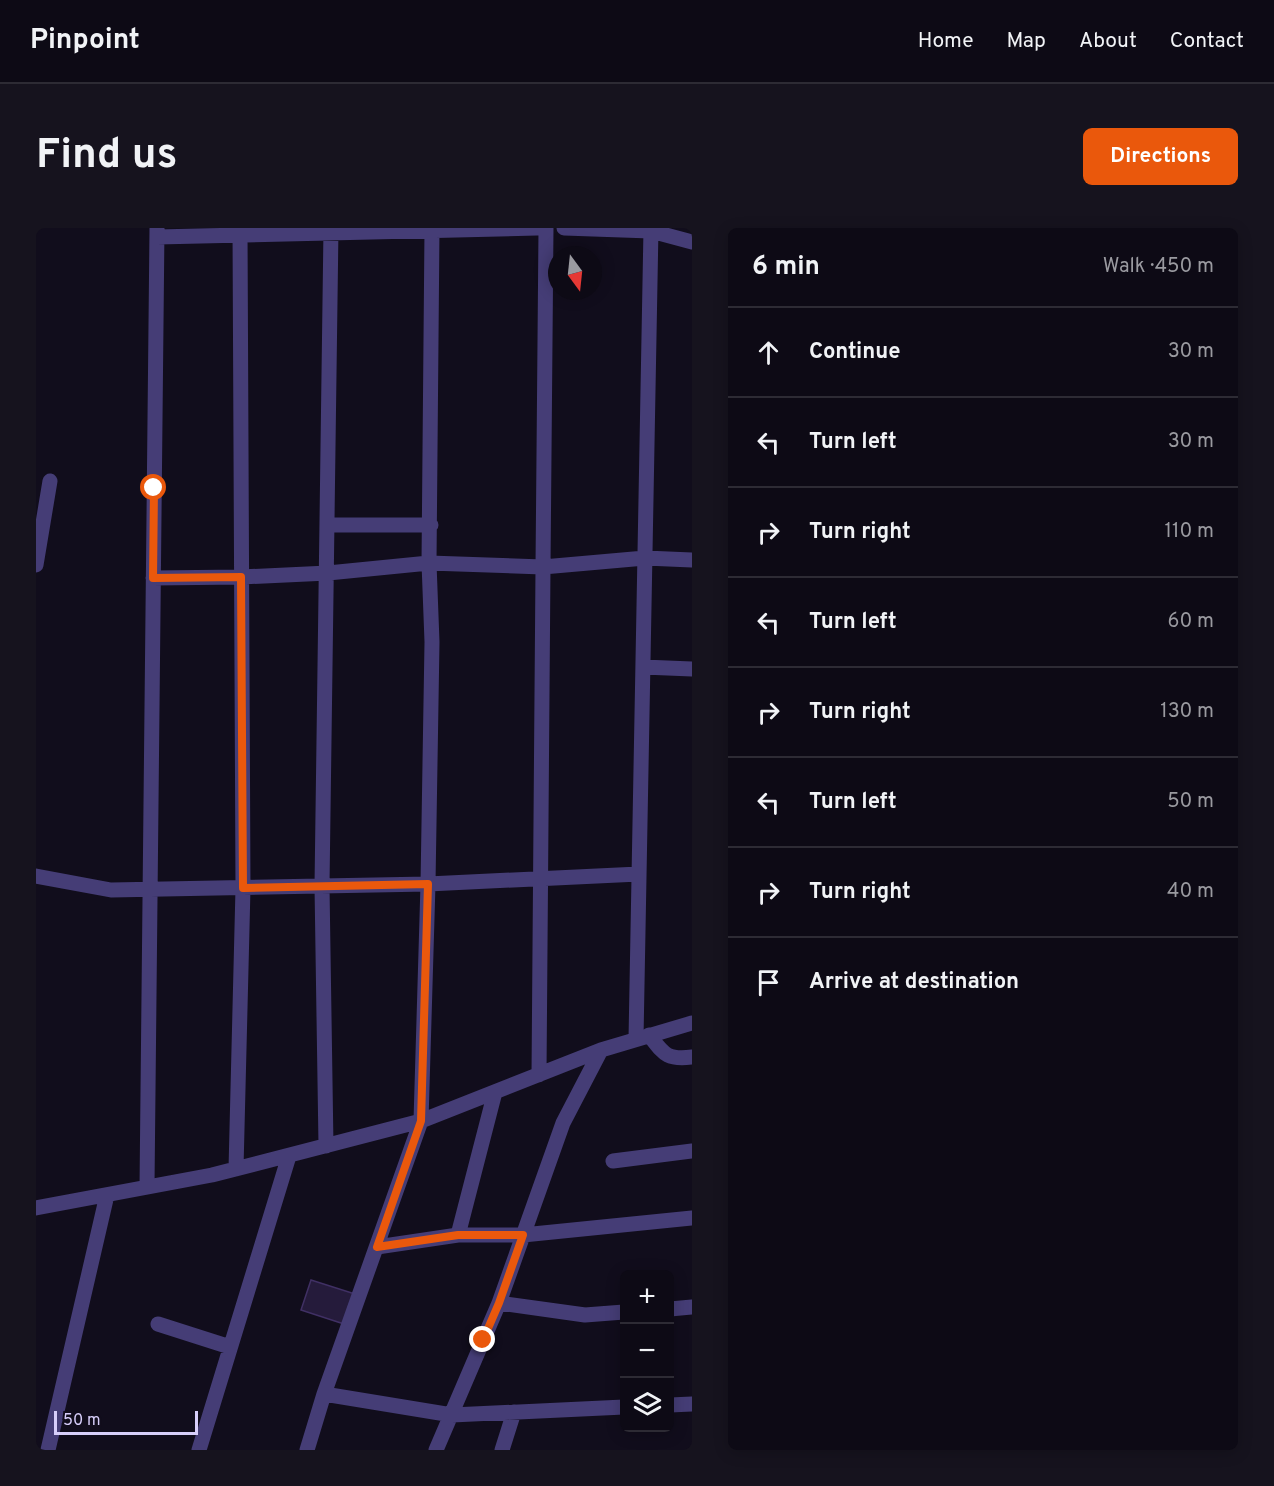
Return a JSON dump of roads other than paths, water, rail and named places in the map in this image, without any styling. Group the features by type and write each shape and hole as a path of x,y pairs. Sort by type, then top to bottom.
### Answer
{"street":[{"path":"147,1187 157,233 537,228"},
{"path":"539,1075 546,228"},
{"path":"564,228 651,230 692,242"},
{"path":"307,1450 324,1394 421,1121 432,642 429,563 432,229"},
{"path":"326,1146 322,886 331,230"},
{"path":"651,230 639,874 643,1037 665,1056 692,1057"},
{"path":"236,1169 243,888 240,231"},
{"path":"36,565 50,481"},
{"path":"328,525 431,525"},
{"path":"153,578 328,573 429,563 543,567 645,558 692,560"},
{"path":"644,667 692,669"},
{"path":"36,876 111,890 151,890 428,884 639,874"},
{"path":"36,1208 236,1169 421,1121 601,1050 692,1023"},
{"path":"436,1450 499,1303 563,1123 601,1050"},
{"path":"458,1235 495,1092"},
{"path":"613,1161 692,1151"},
{"path":"199,1450 289,1156"},
{"path":"48,1450 107,1195"},
{"path":"377,1247 458,1235 523,1235 692,1218"},
{"path":"499,1303 585,1315 620,1312"},
{"path":"674,1309 692,1307"},
{"path":"158,1324 230,1347"},
{"path":"324,1394 452,1415 620,1407"},
{"path":"674,1405 692,1404"},
{"path":"501,1450 514,1412"}]}
